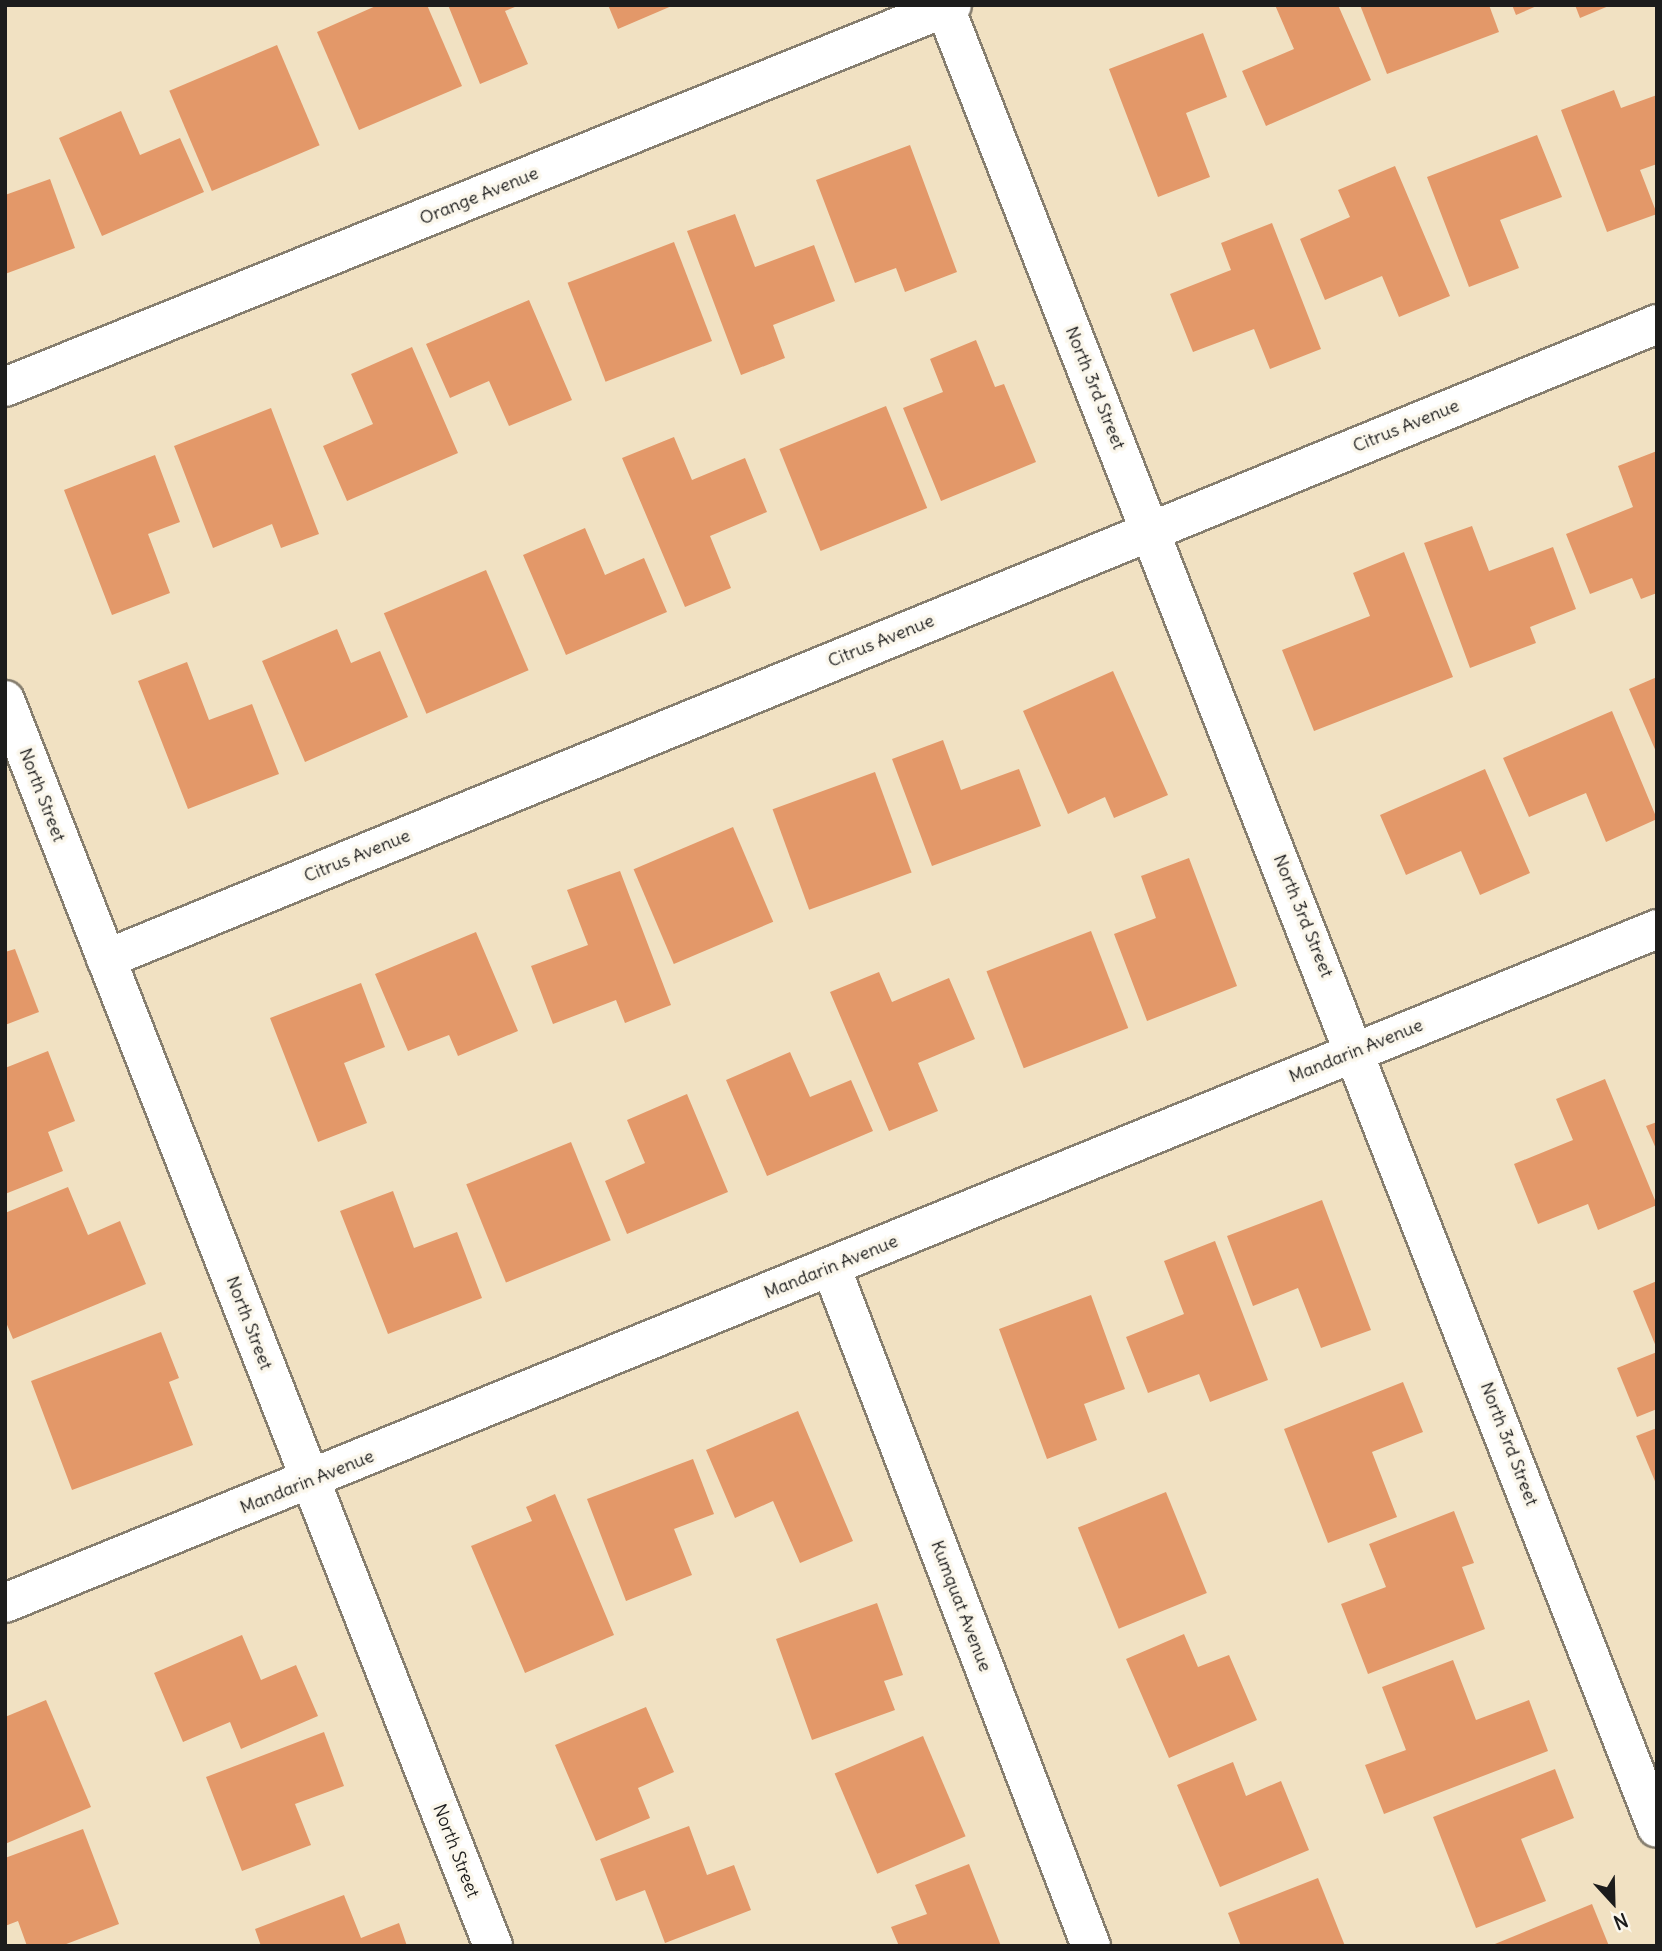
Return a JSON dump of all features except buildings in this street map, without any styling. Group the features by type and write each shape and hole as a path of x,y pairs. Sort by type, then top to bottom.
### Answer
{"street":[{"name":"Orange Avenue","path":"5,387 947,6"},
{"name":"North 3rd Street","path":"947,6 1357,1050 1657,1828"},
{"name":"Citrus Avenue","path":"106,959 1657,324"},
{"name":"North Street","path":"5,700 493,1946"},
{"name":"Mandarin Avenue","path":"5,1603 1657,929"},
{"name":"Kumquat Avenue","path":"831,1267 1091,1946"}]}
